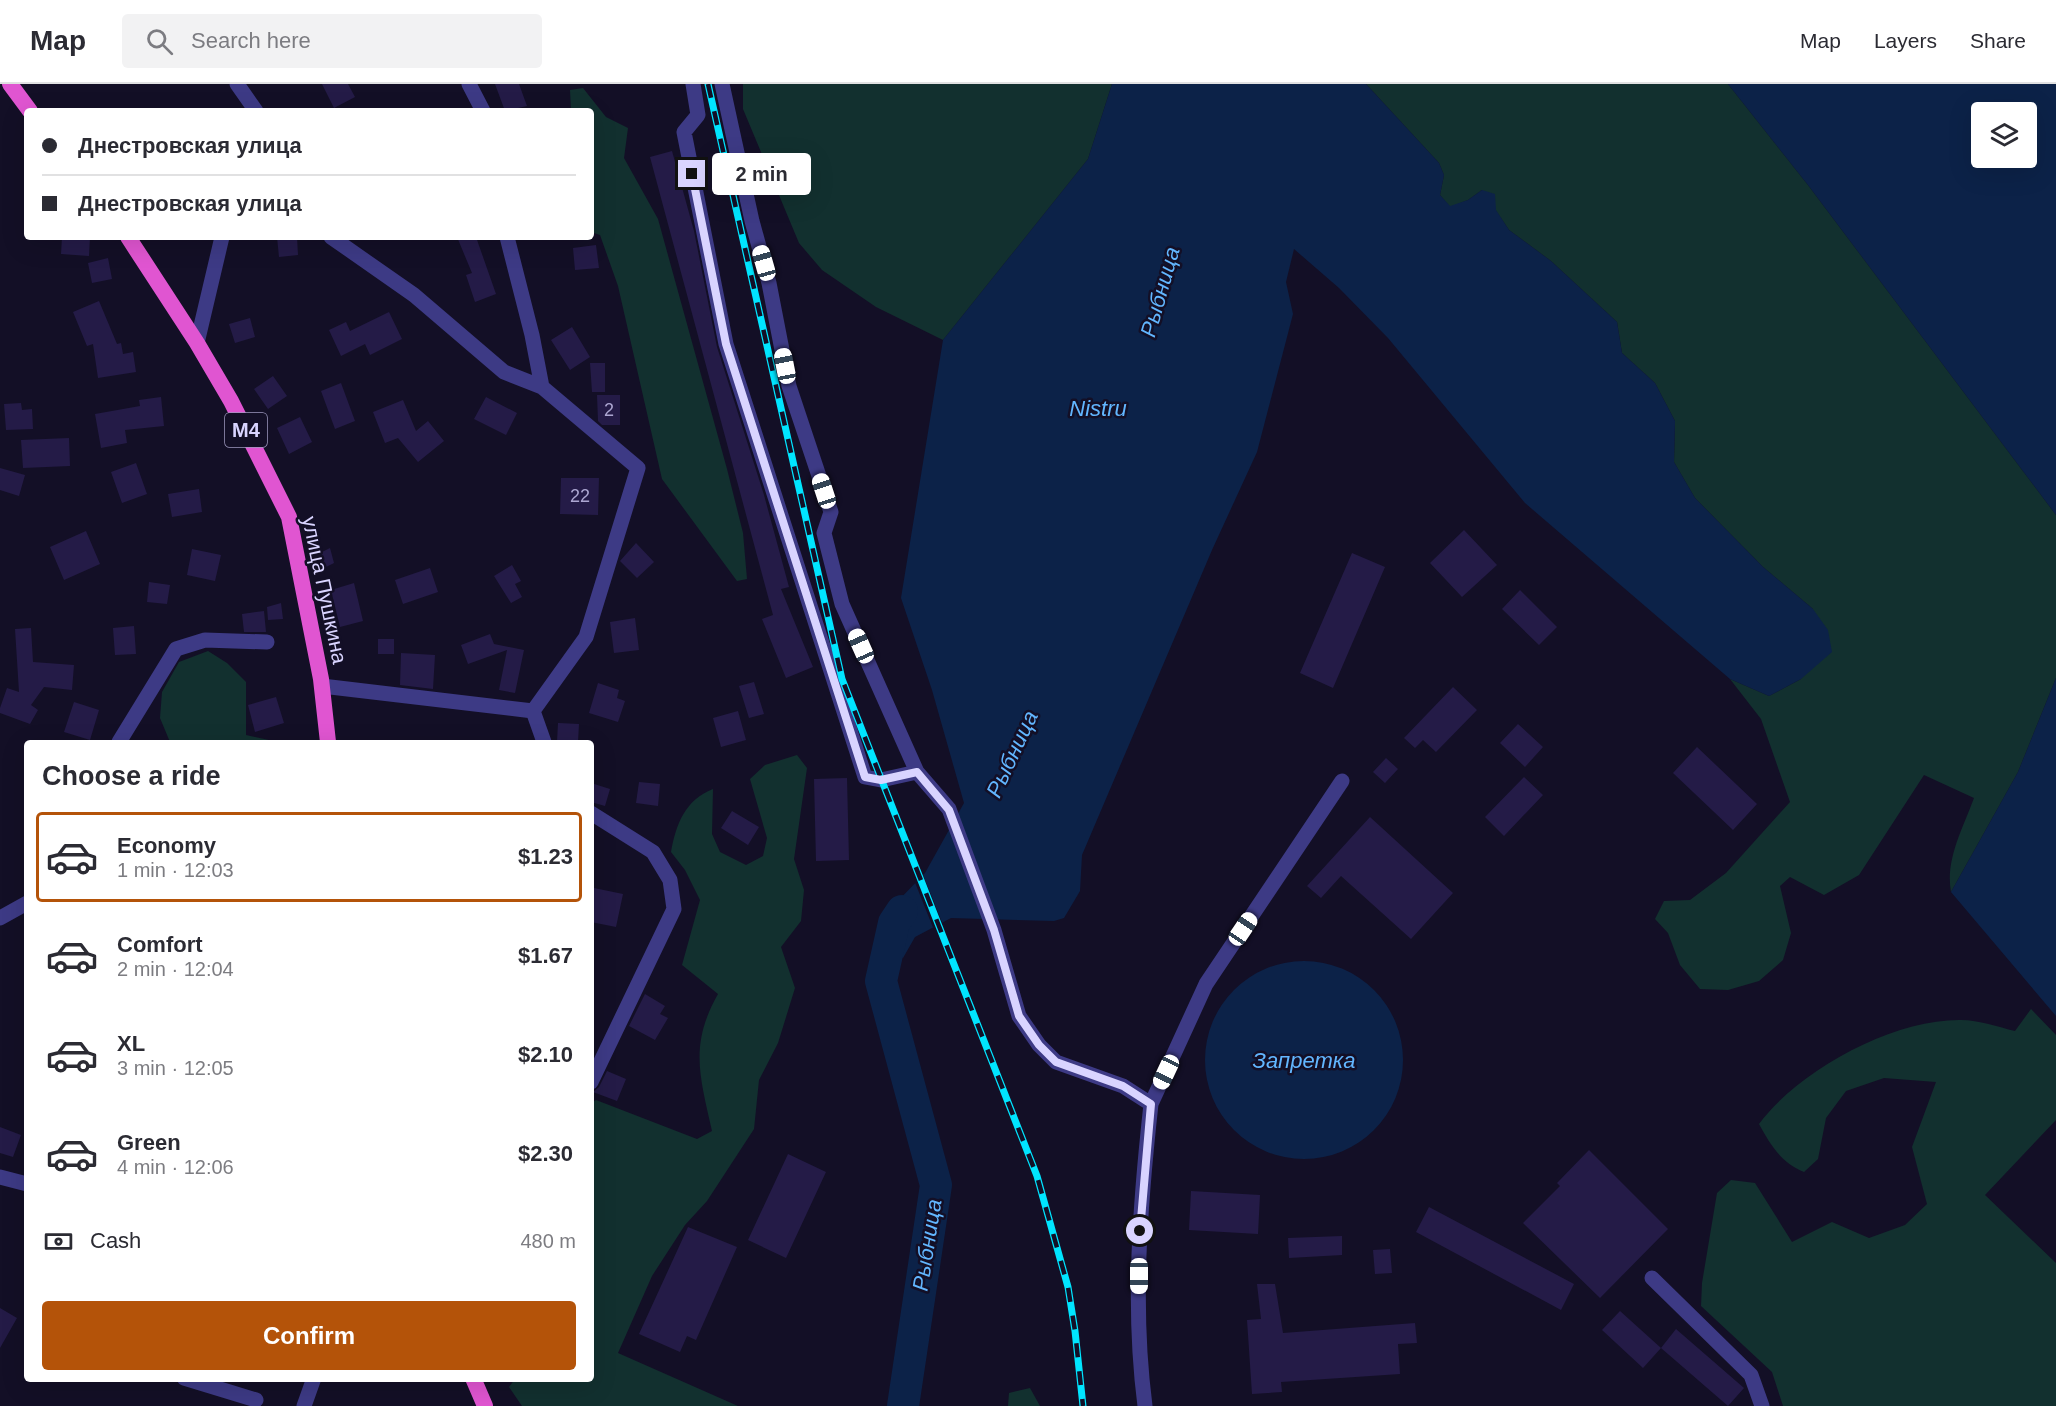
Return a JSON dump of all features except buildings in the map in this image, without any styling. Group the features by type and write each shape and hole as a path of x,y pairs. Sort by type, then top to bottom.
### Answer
{"highway":[{"path":"10,84 28,108"},
{"name":"улица Пушкина","path":"130,240 197,343 231,401 289,517 322,686 328,740"},
{"path":"475,1382 485,1406"}],"street":[{"path":"237,84 254,108"},
{"path":"469,84 481,108"},
{"path":"693,84 698,115 684,132 726,344 834,686 865,777 881,780 917,772"},
{"path":"722,84 752,221 769,283 789,386 831,512 824,533 842,604 917,772 949,810 994,930 1019,1016 1039,1045 1056,1062 1123,1086 1151,1104"},
{"path":"197,343 221,240"},
{"path":"335,240 414,295 504,372 542,387 638,468 586,637 533,711"},
{"path":"508,240 532,336 542,387"},
{"path":"120,740 176,649 205,640 267,642"},
{"path":"322,686 533,711"},
{"path":"533,711 543,740"},
{"path":"1145,1406 1140,1365 1140,1209 1151,1104 1206,984 1342,781"},
{"path":"594,815 653,852 670,880 674,909 594,1076"},
{"path":"0,918 24,905"},
{"path":"0,1177 24,1183"},
{"path":"1652,1278 1751,1375 1762,1406"},
{"path":"197,1382 256,1400"},
{"path":"304,1406 313,1382"}],"green space":[{"path":"743,84 1112,84 1088,159 943,340 876,307 822,270 799,243 743,109"},
{"path":"1366,84 1728,84 1808,185 2056,515 2056,678 2018,772 1951,892 1953,856 1974,798 1924,775 1859,875 1824,895 1790,877 1780,886 1791,933 1783,960 1759,981 1728,990 1700,989 1680,965 1668,933 1655,919 1664,901 1690,900 1726,873 1790,802 1761,719 1730,679 1769,696 1801,679 1813,609 1763,567 1695,498 1674,462 1675,421 1655,383 1622,353 1617,322 1551,261 1509,230 1482,190 1468,200 1450,207 1440,195 1444,175 1439,163"},
{"path":"583,88 606,117 628,128 624,158 658,219 743,533 747,579 737,581 662,479 618,286 600,235 594,233 594,108 571,108 570,90"},
{"path":"208,651 227,663 246,682 246,735 269,740 169,740 160,718 162,692 179,662"},
{"path":"797,755 807,768 794,859 804,890 801,921 781,947 795,988 778,1043 759,1080 754,1129 707,1201 685,1225 652,1276 618,1353 738,1406 522,1406 509,1387 513,1382 594,1382 594,1101 596,1100 697,1139 712,1131 701,1077 700,1046 703,1029 718,994 682,965 700,900 685,870 671,852 683,814 695,800 713,789 712,834 720,852 746,865 763,856 767,838 750,779 765,765"},
{"path":"2031,1009 2056,1035 2056,1120 1985,1195 2056,1263 2056,1406 1783,1406 1772,1372 1701,1306 1702,1283 1717,1193 1731,1180 1755,1183 1792,1242 1832,1222 1869,1238 1905,1225 1927,1204 1912,1147 1936,1082 1884,1078 1846,1091 1826,1118 1818,1159 1804,1172 1783,1158 1772,1146 1759,1124 1776,1104 1798,1085 1850,1051 1878,1038 1906,1028 1934,1022 1961,1020 1982,1022 2015,1031"},
{"path":"1030,1388 1040,1406 1008,1406 1009,1393"}],"water":[{"name":"Nistru","path":"1112,84 1366,84 1439,163 1444,175 1440,195 1450,206 1468,200 1482,190 1495,194 1496,210 1509,230 1551,261 1617,322 1622,353 1655,383 1675,421 1674,462 1695,498 1763,567 1813,609 1828,630 1832,652 1801,679 1769,696 1730,679 1525,503 1388,338 1339,288 1294,249 1286,282 1293,314 1257,452 1212,550 1082,855 1080,891 1064,918 1054,921 951,918 915,937 903,958 875,945 893,906 925,873 964,803 932,690 901,598 943,340 1088,159"},
{"path":"1728,84 2056,84 2056,515 1808,185"},
{"path":"2056,678 2056,1016 1951,892 2018,772"},
{"name":"Запретка","path":"1294,961 1314,961 1342,968 1367,983 1381,997 1396,1022 1403,1050 1403,1070 1396,1098 1381,1123 1367,1137 1333,1155 1314,1159 1294,1159 1266,1152 1241,1137 1227,1123 1209,1089 1205,1070 1205,1050 1212,1022 1227,997 1241,983 1275,965"}],"pier":[{"path":"922,872 943,925 934,930 914,880"}],"waterway":[{"name":"Рыбница","path":"902,911 894,923 881,981 936,1185 903,1406"}],"railway":[{"path":"708,84 842,679 1037,1176 1068,1287 1083,1406"}],"route":[{"path":"692,174 726,344 865,777 881,780 917,772 949,810 994,930 1019,1016 1039,1045 1056,1062 1123,1086 1151,1104 1140,1209 1140,1231"}]}
